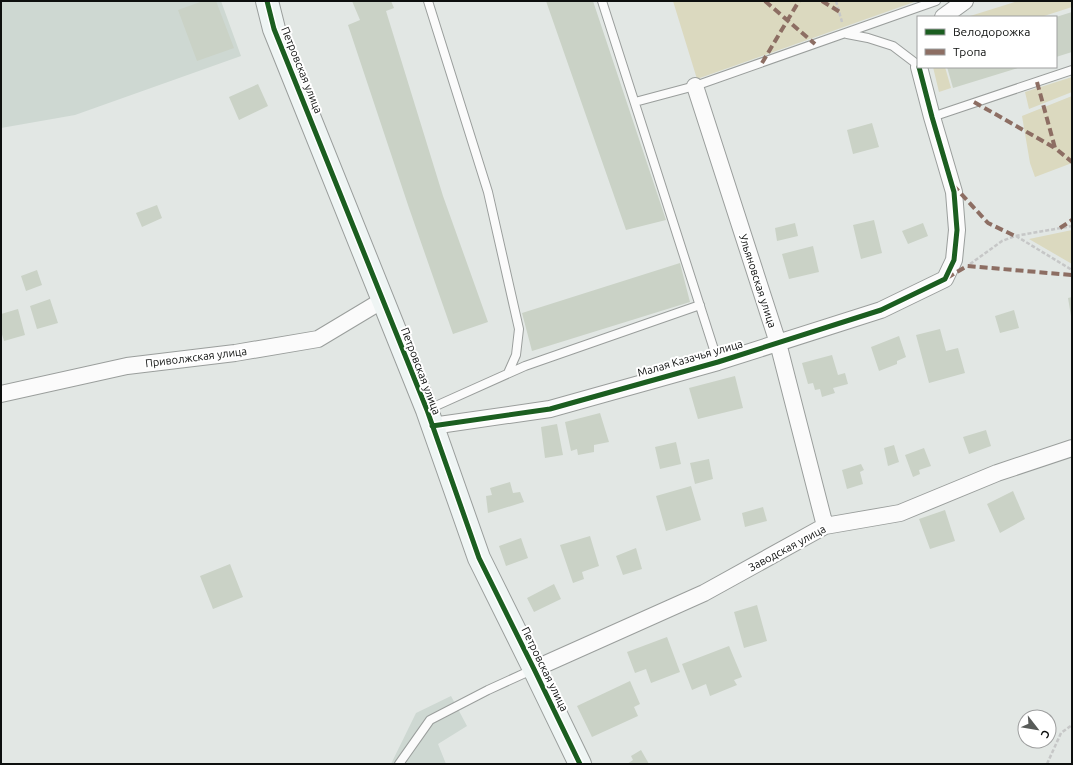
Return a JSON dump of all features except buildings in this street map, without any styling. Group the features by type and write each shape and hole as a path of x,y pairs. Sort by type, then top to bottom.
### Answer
{"street":[{"name":"Петровская улица","path":"267,1 274,29 430,418 479,558 580,764"},
{"path":"944,16 965,1"},
{"path":"919,68 932,117"},
{"name":"Ульяновская улица","path":"694,86 778,343 825,526"},
{"name":"Малая Казачья улица","path":"430,418 550,409 718,362 881,310 945,279 954,260 957,230 954,192 932,117"},
{"name":"Приволжская улица","path":"1,394 127,366 235,353 318,339 383,300"},
{"name":"Заводская улица","path":"534,668 704,593 825,526 900,513 997,473 1072,448"}],"lane":[{"path":"428,1 488,192 519,329 516,355 508,373"},
{"path":"602,1 718,362"},
{"path":"635,102 694,86 936,1"},
{"path":"846,33 893,46 917,65"},
{"path":"932,117 1072,70"},
{"path":"430,418 508,373 700,305"},
{"path":"399,764 430,720 534,668"}],"path":[{"path":"836,1 846,33"},
{"path":"967,266 1002,241 1015,236 1072,226"},
{"path":"1015,236 1072,270"},
{"path":"1047,764 1061,733 1072,725"}],"shaded area":[{"path":"1,1 221,1 241,56 75,115 1,128"},
{"path":"673,1 917,1 697,79"},
{"path":"1018,1 1072,1 1072,7 1044,16 970,16"},
{"path":"933,68 945,68 951,88 939,92"},
{"path":"1072,77 1072,92 1029,109 1025,92"},
{"path":"1072,96 1072,163 1035,177 1030,163 1022,116"},
{"path":"1072,230 1072,264 1029,239"},
{"path":"451,696 467,726 438,744 446,764 391,764 416,713"}],"marked path":[{"path":"765,1 815,44"},
{"path":"762,63 799,1"},
{"path":"822,1 840,12"},
{"path":"1037,82 1055,148 1072,162"},
{"path":"974,102 1055,148"},
{"path":"953,185 988,223 1015,236"},
{"path":"1060,228 1072,220"},
{"path":"947,278 967,266 1072,275"}],"cycle path":[{"path":"267,1 274,29 427,410 479,558 580,764"},
{"path":"432,426 550,409 718,362 881,310 945,279 954,260 957,230 954,192 919,68"}]}
